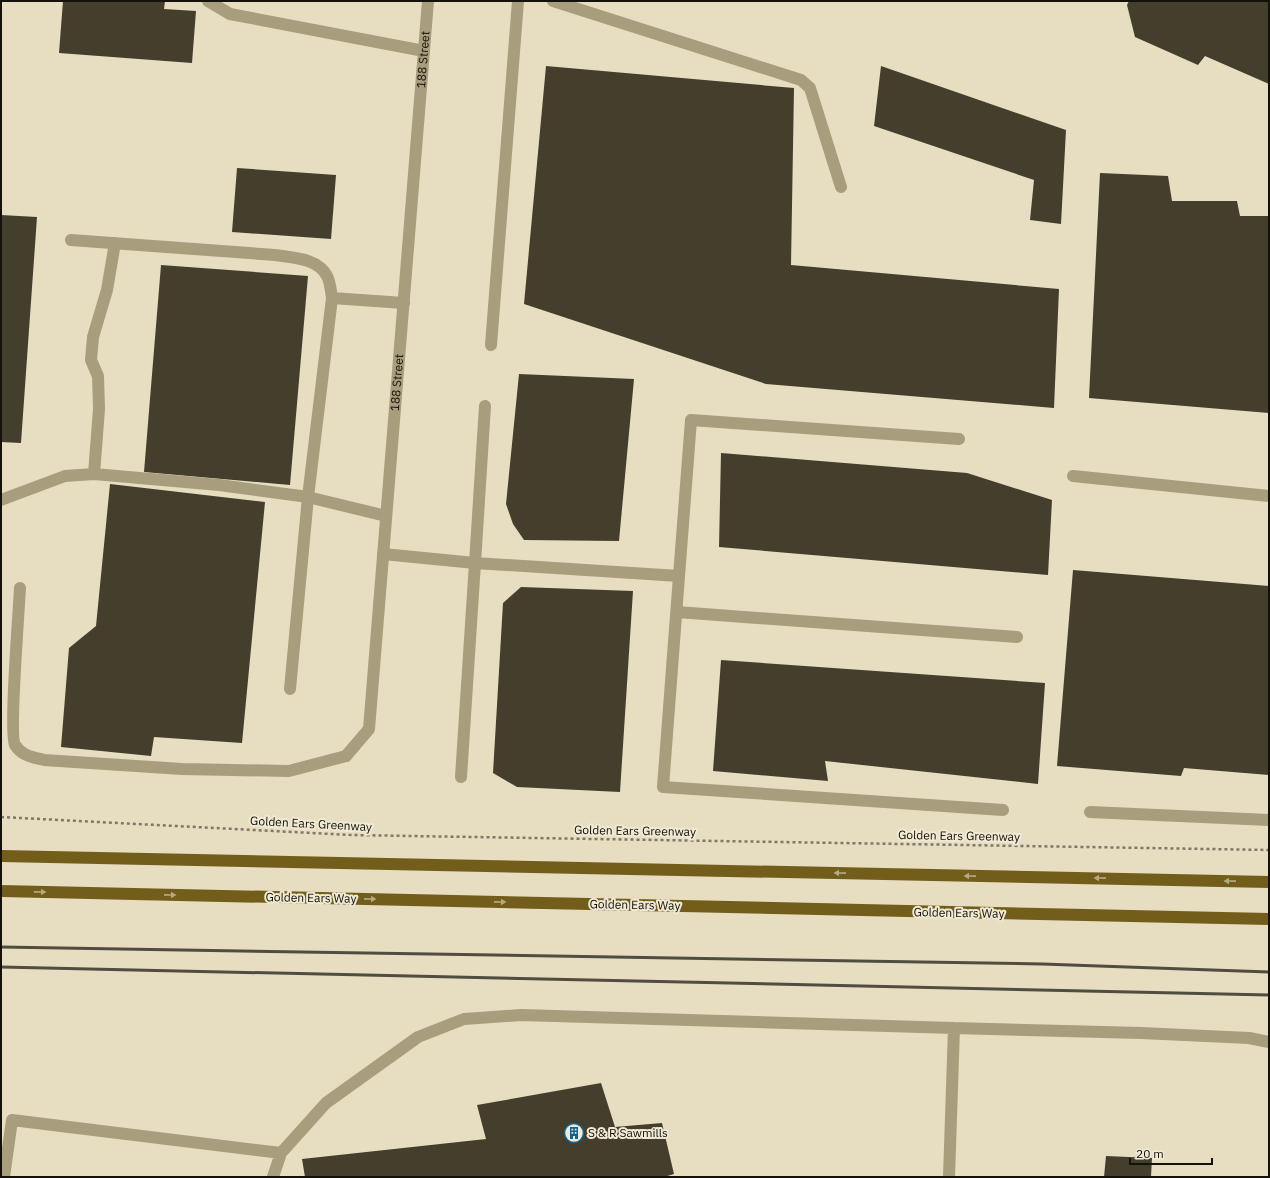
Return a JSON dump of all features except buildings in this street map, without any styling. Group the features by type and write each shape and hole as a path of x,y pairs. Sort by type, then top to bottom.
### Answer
{"main road":[{"path":"1,856 1269,882"},
{"name":"Golden Ears Way","path":"1,891 1269,919"}],"street":[{"path":"208,1 230,14 424,51"},
{"name":"188 Street","path":"20,588 13,721 14,744 24,755 44,760 175,768 289,771 346,756 369,728 428,1"},
{"path":"491,345 518,1"},
{"path":"553,1 801,80 810,88 841,187"},
{"path":"71,240 275,255 305,260 318,265 328,276 332,298 308,497 290,688"},
{"path":"94,474 99,409 98,376 91,360 92,337 107,290 114,243"},
{"path":"332,298 404,303"},
{"path":"461,777 485,406"},
{"path":"959,439 692,420 663,787 1003,810"},
{"path":"1,500 65,476 94,474 219,485 308,497 386,516"},
{"path":"1073,476 1269,496"},
{"path":"383,554 475,563 679,576"},
{"path":"677,612 1017,637"},
{"path":"1090,812 1269,820"},
{"path":"273,1177 281,1153 326,1103 375,1066 418,1037 464,1019 521,1015 1149,1033 1249,1038 1269,1042"},
{"path":"949,1177 954,1028"},
{"path":"4,1177 12,1120 281,1153"}],"path":[{"name":"Golden Ears Greenway","path":"1,817 351,835 1269,850"}],"shaded area":[{"path":"1,1 1269,1 1269,1177 1,1177"}],"railway":[{"path":"1,947 1042,964 1269,972"},
{"path":"1,967 1269,995"}],"place":[{"name":"S & R Sawmills","path":"574,1133"}]}
